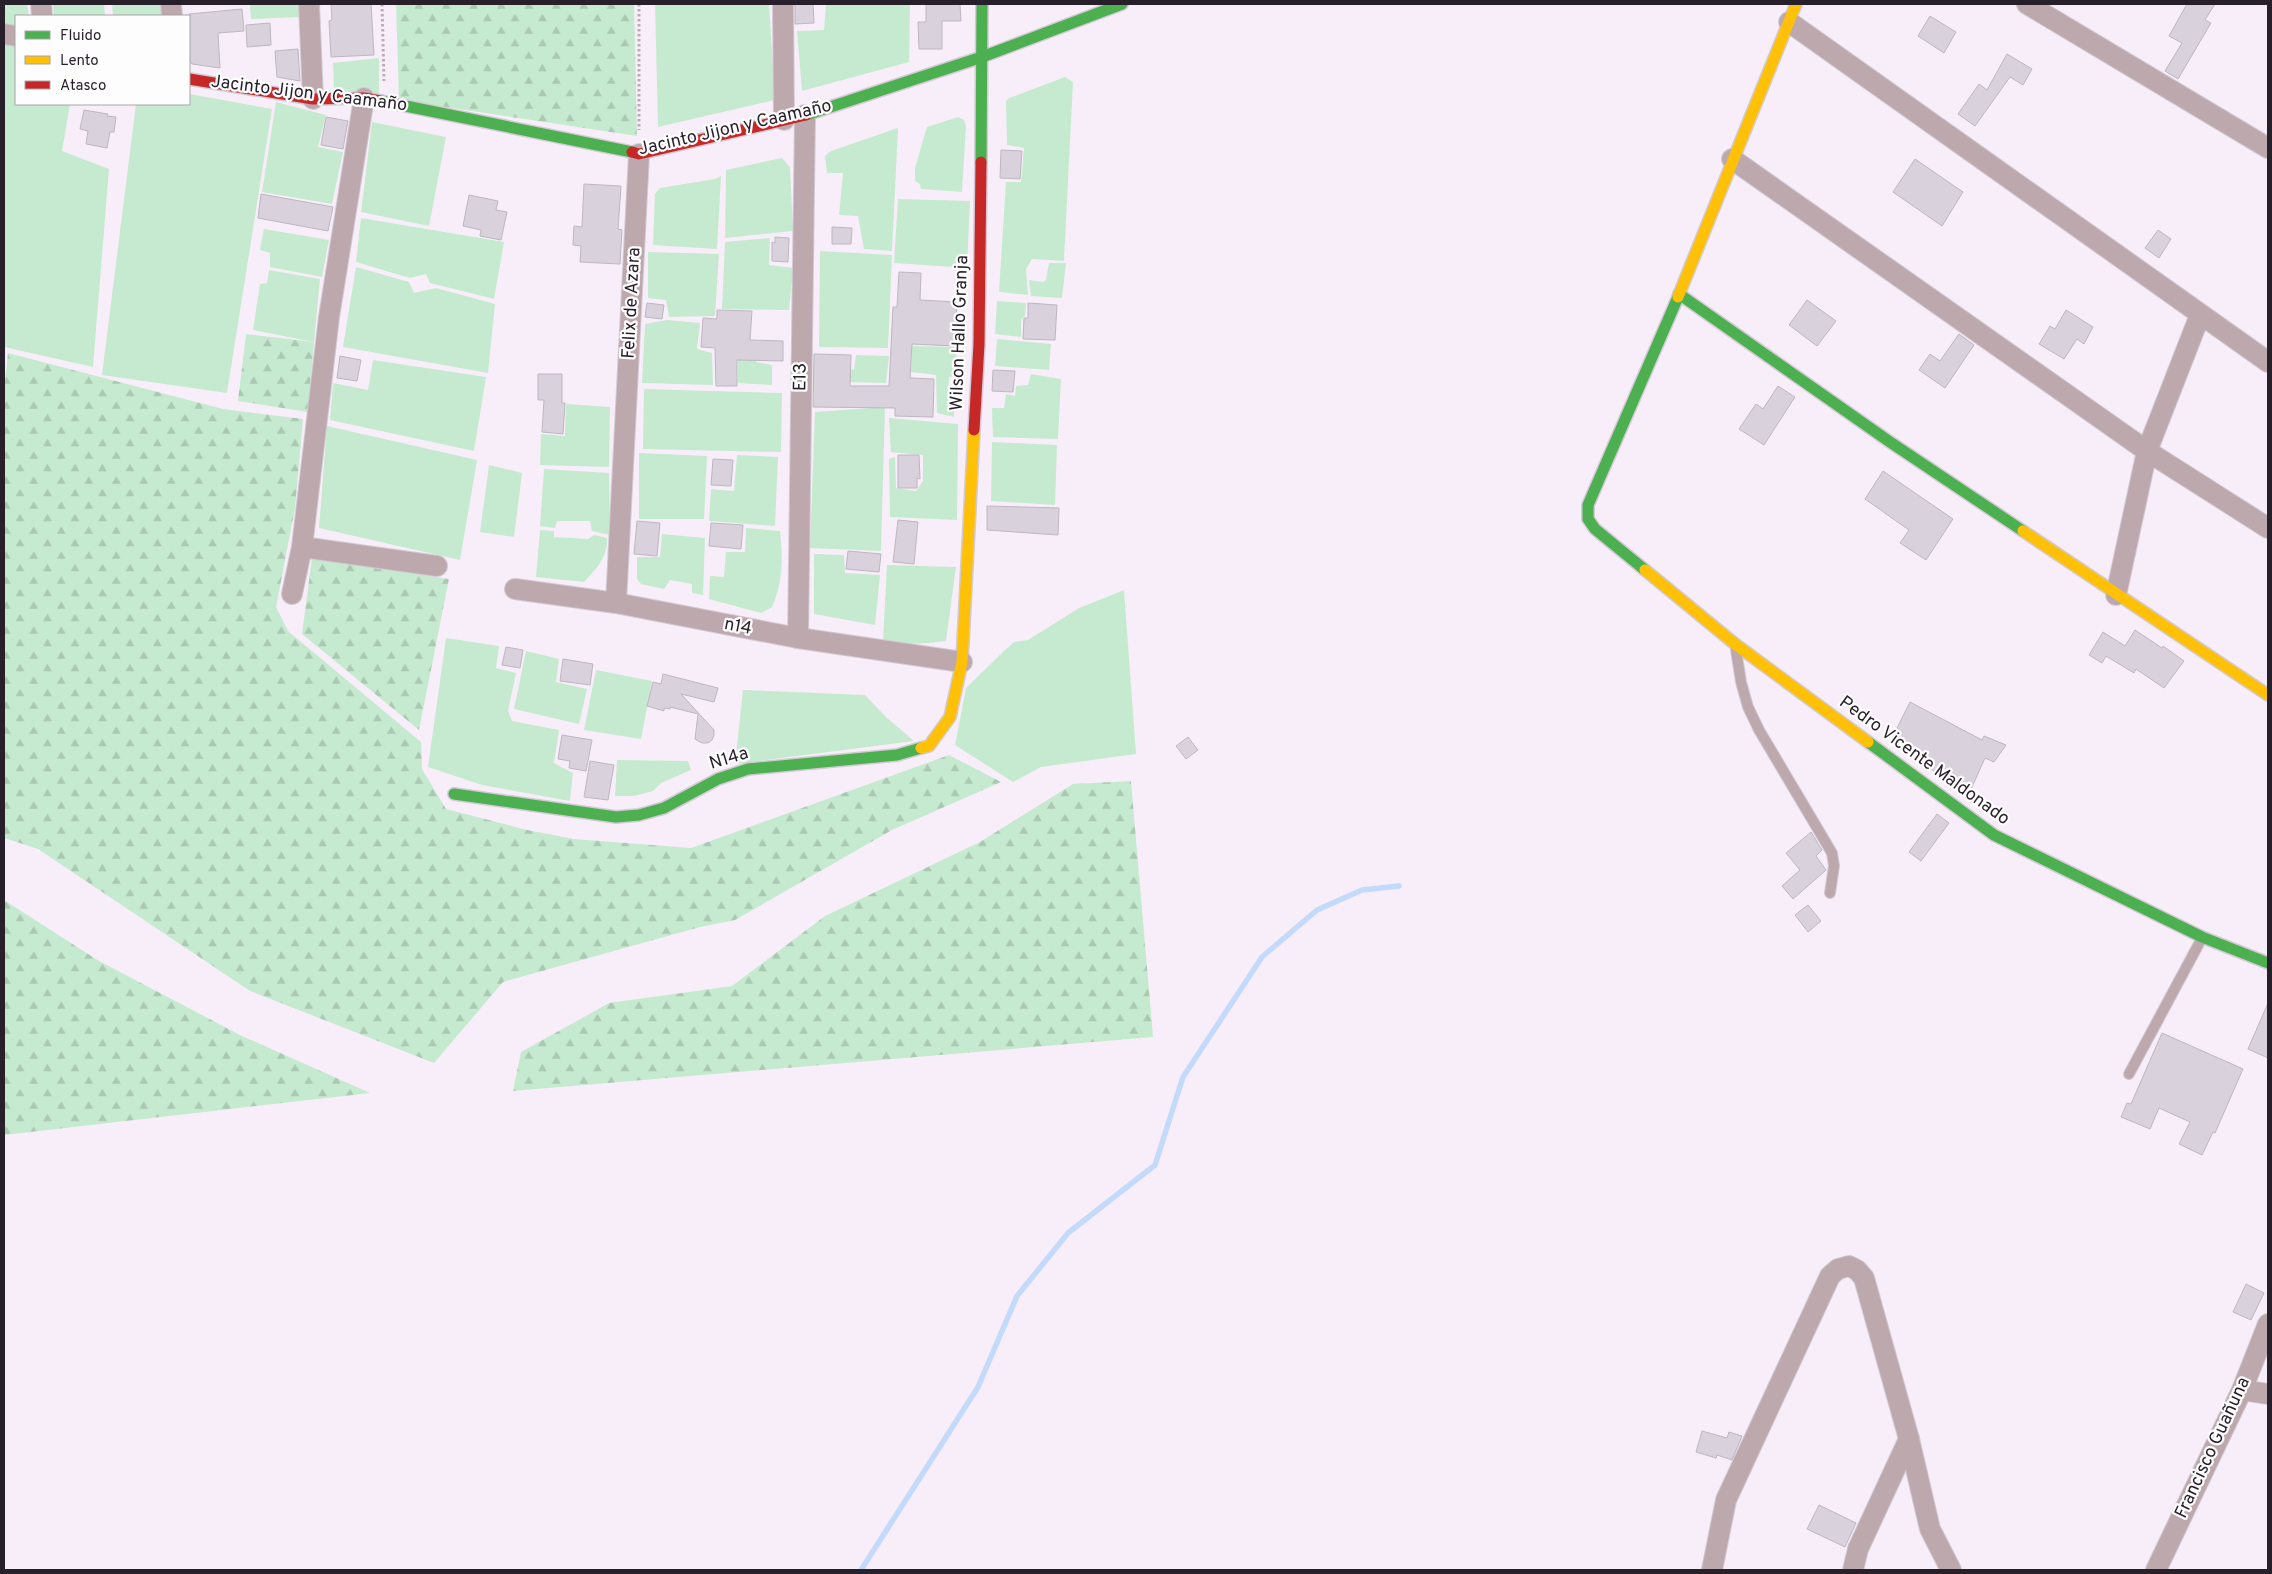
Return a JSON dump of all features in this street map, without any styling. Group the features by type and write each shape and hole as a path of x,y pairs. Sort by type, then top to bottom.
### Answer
{"street":[{"path":"310,4 314,99"},
{"path":"783,4 784,120"},
{"name":"Wilson Hallo Granja","path":"962,662 979,344 982,4"},
{"name":"Jacinto Jijon y Caamaño","path":"190,79 314,99 364,98 384,101 640,154 805,115 982,57 1122,4"},
{"path":"2027,4 2268,148"},
{"path":"2268,362 1792,13 1679,294 1890,442 2268,695"},
{"path":"292,594 302,547 329,317 364,98"},
{"name":"E13","path":"798,638 805,115"},
{"name":"Felix de Azara","path":"616,603 640,154"},
{"path":"1732,160 2147,451 2268,528"},
{"name":"Pedro Vicente Maldonado","path":"1679,294 1588,505 1588,519 1595,530 1735,644 1994,835 2202,938 2268,963"},
{"path":"2116,594 2147,451 2200,314"},
{"path":"302,547 437,566"},
{"name":"n14","path":"515,589 616,603 798,638 962,662"},
{"name":"N14a","path":"454,794 616,817 639,815 664,808 718,779 748,769 898,755 929,746 950,717 962,662"},
{"path":"1712,1570 1726,1500 1830,1276 1838,1269 1849,1266 1857,1270 1864,1278 1909,1439 1930,1529 1951,1570"},
{"name":"Francisco Guañuna","path":"2156,1570 2242,1390 2268,1324"},
{"path":"2242,1390 2268,1394"},
{"path":"1853,1570 1858,1549 1909,1439"}],"lane":[{"path":"1735,644 1741,682 1748,707 1759,730 1832,853 1834,866 1830,893"},
{"path":"2129,1074 2202,938"}],"path":[{"path":"382,4 384,101"},
{"path":"639,4 640,154"}],"green space":[{"path":"4,4 27,4 29,15 15,15 15,105 70,105 62,151 109,169 93,367 4,347"},
{"path":"53,4 104,4 105,15 54,15"},
{"path":"112,4 162,4 163,15 113,15"},
{"path":"250,4 299,4 299,17 251,19"},
{"path":"396,4 634,4 637,136 399,100"},
{"path":"655,4 769,4 775,100 658,127"},
{"path":"826,4 910,4 909,62 802,91 797,31 824,30"},
{"path":"379,58 379,95 334,89 333,63"},
{"path":"1065,77 1073,82 1064,261 1032,259 1026,269 1028,295 999,292 1006,182 1021,182 1024,148 1007,145 1006,101 1009,98"},
{"path":"190,94 272,109 227,393 102,375 136,105 190,105"},
{"path":"276,102 326,115 318,147 343,152 332,204 262,192"},
{"path":"958,117 964,120 966,126 962,192 921,189 920,184 915,181 915,168 927,127"},
{"path":"372,122 446,137 429,226 361,212"},
{"path":"898,128 892,251 864,249 858,216 839,215 843,173 827,173 825,156 831,151"},
{"path":"782,158 790,167 793,231 725,238 726,170"},
{"path":"721,176 717,249 653,245 655,194 660,188 715,179"},
{"path":"898,199 970,201 967,268 894,263"},
{"path":"361,218 504,242 494,299 430,283 426,274 410,278 356,262"},
{"path":"264,229 329,240 322,277 270,267 270,253 260,250"},
{"path":"770,238 769,265 793,268 789,310 722,309 725,242"},
{"path":"820,251 892,255 888,348 819,347"},
{"path":"648,252 719,254 715,316 669,317 666,300 648,298"},
{"path":"1049,263 1066,263 1062,298 1031,296 1029,280 1043,282 1046,280"},
{"path":"356,267 409,282 414,293 436,288 495,304 488,373 343,347"},
{"path":"269,270 320,279 314,342 253,330 260,284 267,283"},
{"path":"997,301 1026,303 1025,316 1021,320 1021,337 995,334"},
{"path":"667,320 700,323 697,349 712,353 713,385 642,383 645,324"},
{"path":"246,334 314,342 308,412 238,401"},
{"path":"997,339 1051,344 1049,370 995,366"},
{"path":"912,346 957,347 955,376 949,377 948,393 954,395 954,417 937,413 936,375 911,372"},
{"path":"8,353 223,409 303,419 295,508 276,607 288,631 421,742 422,769 446,809 527,830 574,839 691,848 949,755 1001,782 892,830 735,920 700,927 503,982 434,1063 250,991 38,849 4,838 4,391"},
{"path":"738,355 756,355 756,362 772,365 772,385 738,383"},
{"path":"856,355 889,356 886,383 847,382 848,370 854,369"},
{"path":"373,360 486,377 474,451 330,420 333,383 368,390"},
{"path":"1031,374 1061,379 1058,439 993,437 992,408 1004,408 1006,394 1015,396 1016,386 1028,385"},
{"path":"644,389 782,393 781,452 643,449"},
{"path":"566,404 610,407 609,467 540,465 541,434 565,436"},
{"path":"885,407 881,551 810,548 815,412"},
{"path":"889,418 958,424 957,520 890,517 889,459 895,457 896,488 916,491 923,481 923,455 891,452"},
{"path":"327,426 477,460 460,560 319,528"},
{"path":"992,442 1057,445 1055,505 991,501"},
{"path":"639,453 707,456 704,519 639,519"},
{"path":"737,455 778,457 775,526 709,521 711,489 734,491"},
{"path":"489,465 522,473 514,537 480,532"},
{"path":"544,469 609,473 610,535 592,531 590,521 557,521 555,528 540,526"},
{"path":"746,528 780,531 782,560 776,598 772,607 761,613 709,599 710,576 724,577 726,552 745,552"},
{"path":"540,530 554,531 554,537 588,539 594,535 607,538 604,557 584,582 536,577"},
{"path":"662,534 705,538 703,595 692,593 692,584 670,580 664,589 641,584 637,579 637,557 660,557"},
{"path":"814,554 844,555 845,573 880,575 875,625 814,614"},
{"path":"312,558 449,579 419,730 302,634"},
{"path":"887,565 956,567 946,641 914,644 883,641"},
{"path":"1124,590 1136,754 1041,767 1013,782 955,745 966,688 1005,650 1014,642 1028,640 1079,608"},
{"path":"446,638 499,646 496,668 516,673 508,711 512,721 559,730 554,763 573,773 570,801 482,785 428,767"},
{"path":"526,651 559,659 556,682 587,689 579,724 514,709"},
{"path":"596,670 652,681 641,739 584,730"},
{"path":"743,690 865,695 887,718 914,741 735,764"},
{"path":"617,760 688,761 691,770 661,783 653,791 634,796 615,796"},
{"path":"1131,781 1153,1037 513,1091 521,1052 609,1003 732,986 825,916 980,842 1073,784"},
{"path":"4,900 99,961 242,1036 370,1093 4,1135"}],"building":[{"path":"331,4 371,4 374,55 331,57 329,21 332,20"},
{"path":"795,4 813,4 814,23 795,24"},
{"path":"926,4 960,4 961,21 942,21 942,49 919,49 918,22 926,22"},
{"path":"2187,4 2215,4 2205,20 2211,23 2178,79 2165,71 2182,43 2169,36"},
{"path":"242,9 244,31 218,33 220,68 192,64 190,61 189,14"},
{"path":"1930,16 1956,32 1944,53 1918,36"},
{"path":"270,23 271,45 247,47 246,25"},
{"path":"298,49 300,81 277,77 275,51"},
{"path":"2007,54 2032,69 2023,85 2010,77 1975,126 1958,114 1979,84 1987,90"},
{"path":"84,110 116,117 114,132 110,132 107,148 86,144 88,131 80,129"},
{"path":"326,117 348,121 343,149 321,145"},
{"path":"1001,150 1022,151 1020,179 1000,178"},
{"path":"1915,159 1963,192 1942,226 1893,192"},
{"path":"584,184 621,186 618,229 622,230 620,264 580,262 581,246 573,245 574,226 582,227"},
{"path":"261,194 333,207 328,231 258,218"},
{"path":"469,195 498,201 496,210 507,212 501,240 480,236 481,230 463,226"},
{"path":"832,227 852,228 851,244 832,244"},
{"path":"2158,230 2171,239 2159,258 2145,248"},
{"path":"775,237 789,238 788,262 772,261 772,242 775,243"},
{"path":"899,272 921,273 920,300 957,302 955,346 912,344 910,378 934,379 933,417 895,416 895,408 813,407 814,354 851,355 850,386 889,386 893,307 897,307"},
{"path":"1807,300 1836,321 1817,346 1789,325"},
{"path":"647,303 664,305 662,319 645,317"},
{"path":"1028,303 1057,305 1055,340 1023,339 1024,318 1028,318"},
{"path":"717,310 752,311 750,340 783,341 783,361 737,360 737,386 716,386 715,348 701,347 703,318 717,319"},
{"path":"2066,310 2093,327 2084,344 2077,339 2064,359 2039,344 2050,326 2055,329"},
{"path":"1959,334 1974,345 1945,388 1919,370 1930,354 1940,361"},
{"path":"340,356 361,360 357,381 337,378"},
{"path":"993,370 1015,371 1013,392 992,391"},
{"path":"538,374 562,374 562,403 565,403 563,434 542,432 544,400 538,400"},
{"path":"1778,386 1795,397 1764,445 1739,429 1756,404 1763,409"},
{"path":"898,455 919,455 920,479 917,478 917,488 898,488"},
{"path":"713,459 733,460 731,486 711,485"},
{"path":"1883,471 1953,519 1926,560 1900,543 1909,530 1865,499"},
{"path":"987,506 1059,508 1058,535 987,530"},
{"path":"898,520 918,522 914,564 893,562"},
{"path":"637,521 660,523 657,556 634,554"},
{"path":"711,523 743,525 741,549 709,546"},
{"path":"848,551 881,554 879,572 846,569"},
{"path":"2135,630 2184,661 2164,688 2136,669 2134,673 2106,656 2102,663 2089,655 2103,632 2125,646"},
{"path":"506,647 523,650 520,668 502,665"},
{"path":"563,659 593,664 590,685 560,681"},
{"path":"663,674 718,688 714,702 681,694 714,730 712,740 708,743 702,743 695,739 698,714 670,707 670,709 664,708 664,711 647,706 653,682 661,684"},
{"path":"1910,702 1982,740 1984,736 2006,745 1994,762 1985,758 1968,796 1891,740"},
{"path":"562,735 592,740 586,771 569,768 570,761 558,759"},
{"path":"1188,737 1198,750 1186,759 1176,746"},
{"path":"590,761 614,765 608,800 584,797"},
{"path":"1937,814 1949,823 1921,861 1909,852"},
{"path":"1811,832 1822,850 1816,856 1826,870 1793,899 1782,886 1800,870 1786,853"},
{"path":"1808,905 1821,921 1808,932 1795,915"},
{"path":"2268,1003 2268,1058 2248,1049"},
{"path":"2162,1033 2243,1069 2215,1133 2213,1132 2202,1155 2179,1144 2190,1122 2159,1108 2150,1129 2121,1117 2127,1103 2131,1104"},
{"path":"2246,1284 2264,1293 2251,1320 2233,1312"},
{"path":"1702,1431 1727,1438 1729,1432 1742,1436 1732,1460 1717,1455 1716,1458 1696,1452"},
{"path":"1819,1505 1856,1523 1845,1547 1807,1529"}],"waterway":[{"path":"861,1570 978,1387 1017,1296 1068,1233 1155,1165 1183,1077 1262,957 1317,910 1362,890 1399,886"}],"traffic: fast":[{"path":"981,162 982,4"},
{"path":"806,115 982,57 1122,4"},
{"path":"381,101 632,152"},
{"path":"1679,294 1890,442 2023,531"},
{"path":"1645,570 1595,529 1588,519 1588,505 1678,297"},
{"path":"1868,742 1994,835 2202,937 2268,963"},
{"path":"454,794 616,817 639,815 664,808 718,779 748,769 897,755 921,748"}],"traffic: slow":[{"path":"1678,297 1796,4"},
{"path":"921,748 929,746 950,717 962,662 974,430"},
{"path":"2023,531 2268,695"},
{"path":"1645,570 1735,644 1868,742"}],"traffic: jam":[{"path":"190,79 313,99 364,98 381,101"},
{"path":"632,152 639,154 806,115"},
{"path":"974,430 979,344 981,162"}]}
